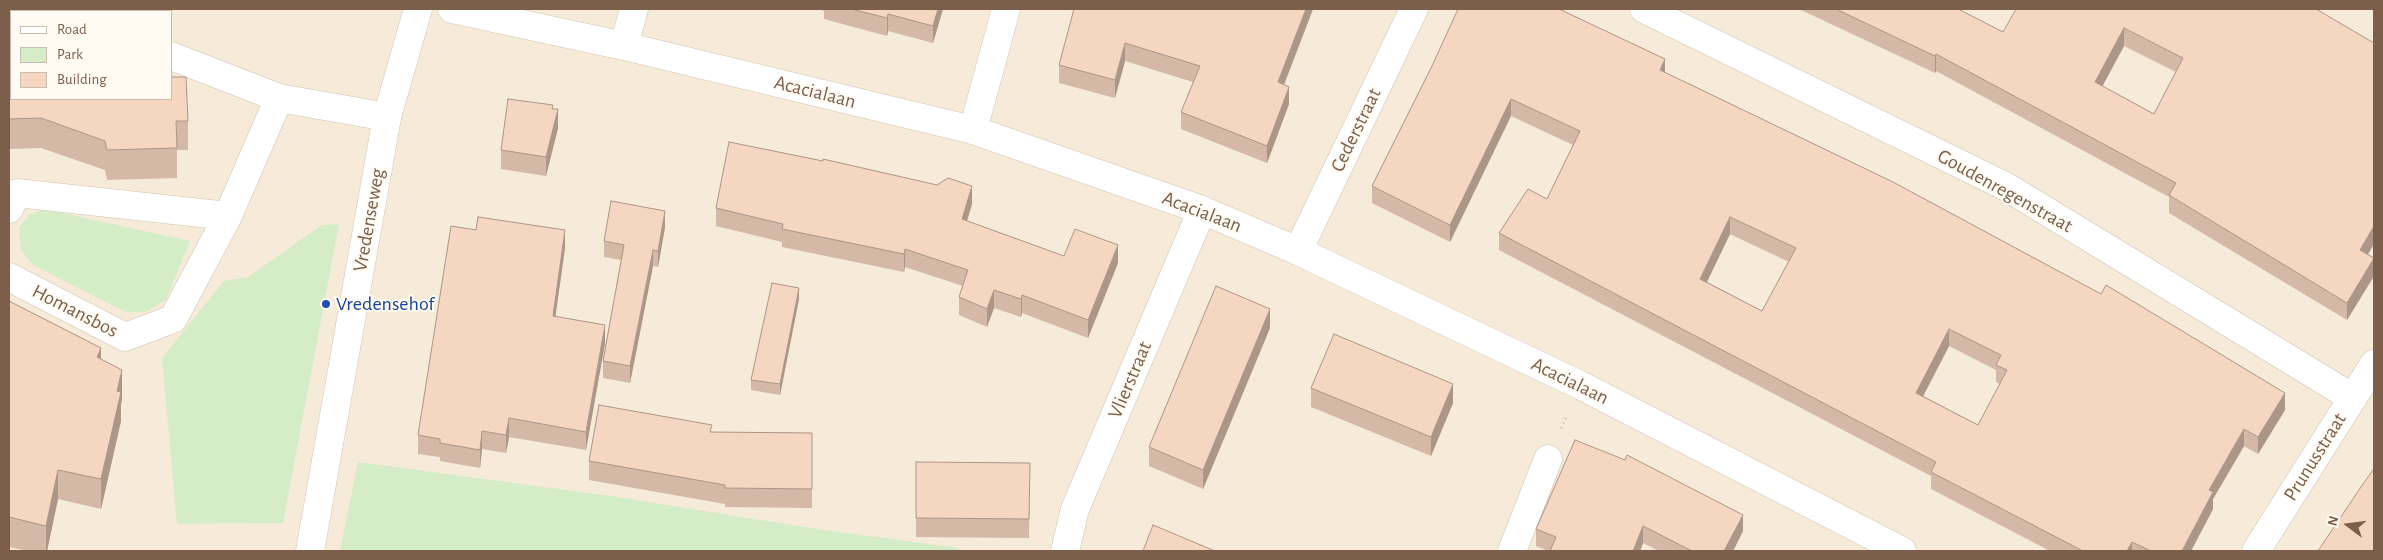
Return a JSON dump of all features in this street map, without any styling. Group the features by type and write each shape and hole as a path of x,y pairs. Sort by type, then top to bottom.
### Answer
{"street":[{"name":"Vredenseweg","path":"310,551 387,118 418,9"},
{"name":"Acacialaan","path":"452,9 624,46 973,130 1202,210 1298,251 1580,385 1902,551"},
{"path":"624,46 634,9"},
{"path":"973,130 1006,9"},
{"name":"Cederstraat","path":"1298,251 1414,9"},
{"name":"Goudenregenstraat","path":"1644,9 2005,186 2353,398"},
{"path":"172,56 279,98 387,118"},
{"name":"Homansbos","path":"9,278 125,337 173,319 228,216 279,98"},
{"path":"9,209 17,193 228,216"},
{"name":"Vlierstraat","path":"1065,551 1075,509 1202,210"},
{"name":"Prunusstraat","path":"2256,551 2374,364"},
{"path":"1512,551 1548,459"}],"path":[{"path":"1548,459 1580,385"}],"shaded area":[{"path":"9,9 2374,9 2374,551 9,551"}],"green space":[{"path":"44,209 190,241 166,300 146,312 126,312 33,265 21,250 19,228 29,215"},
{"path":"339,224 283,523 177,524 162,358 224,281 248,277 322,225"},
{"path":"358,462 611,496 817,529 959,548 959,551 340,551"}],"building":[{"path":"9,9 16,10 10,10 10,100 172,100 172,77 186,77 188,121 176,121 177,148 107,150 105,141 41,118 9,119"},
{"path":"851,9 938,9 933,26 888,14 887,18"},
{"path":"1074,9 1306,9 1278,82 1289,87 1267,146 1181,112 1200,66 1125,43 1115,80 1059,65"},
{"path":"1458,9 1559,9 1665,59 1660,70 1893,182 2101,294 2106,285 2285,393 2258,437 2244,429 2209,490 2213,492 2182,551 2151,551 2132,542 2127,551 2083,551 1931,472 1936,462 1499,233 1528,189 1547,199 1580,131 1511,99 1450,225 1372,186 1432,66","holes":["1730,217 1796,248 1762,311 1700,279","1949,329 2001,355 1996,365 2007,370 1978,425 1916,393"]},
{"path":"1836,9 1958,9 2003,32 2016,9 2316,9 2374,43 2374,226 2360,250 2374,258 2347,303 2169,195 2176,183 1936,54 1935,56","holes":["2124,28 2183,58 2154,114 2095,82"]},
{"path":"508,99 553,105 552,109 558,109 546,157 501,150"},
{"path":"729,142 823,161 823,159 937,185 948,178 972,186 962,219 1064,256 1075,229 1118,245 1088,320 1022,295 1021,299 994,290 987,309 959,297 968,270 905,249 904,254 782,229 783,224 716,208"},
{"path":"611,201 665,211 658,251 653,250 630,366 603,361 624,245 604,241"},
{"path":"478,217 565,230 553,316 605,325 586,432 509,418 506,435 482,431 480,450 440,443 440,439 418,435 451,226 476,230"},
{"path":"772,283 799,288 780,384 751,380"},
{"path":"1216,286 1270,309 1203,470 1149,447"},
{"path":"9,301 101,348 97,357 122,370 117,391 121,392 101,479 58,470 46,526 9,517"},
{"path":"1334,334 1453,384 1431,437 1311,388"},
{"path":"599,405 712,425 710,432 812,433 812,489 725,488 725,485 589,461"},
{"path":"1575,440 1625,460 1627,455 1743,515 1724,551 1692,551 1643,526 1633,551 1550,551 1556,537 1536,529"},
{"path":"916,462 1030,463 1029,519 916,518"},
{"path":"2373,470 2374,551 2318,551 2363,484"},
{"path":"1153,525 1215,551 1143,551"}],"place":[{"name":"Vredensehof","path":"326,304"}]}
